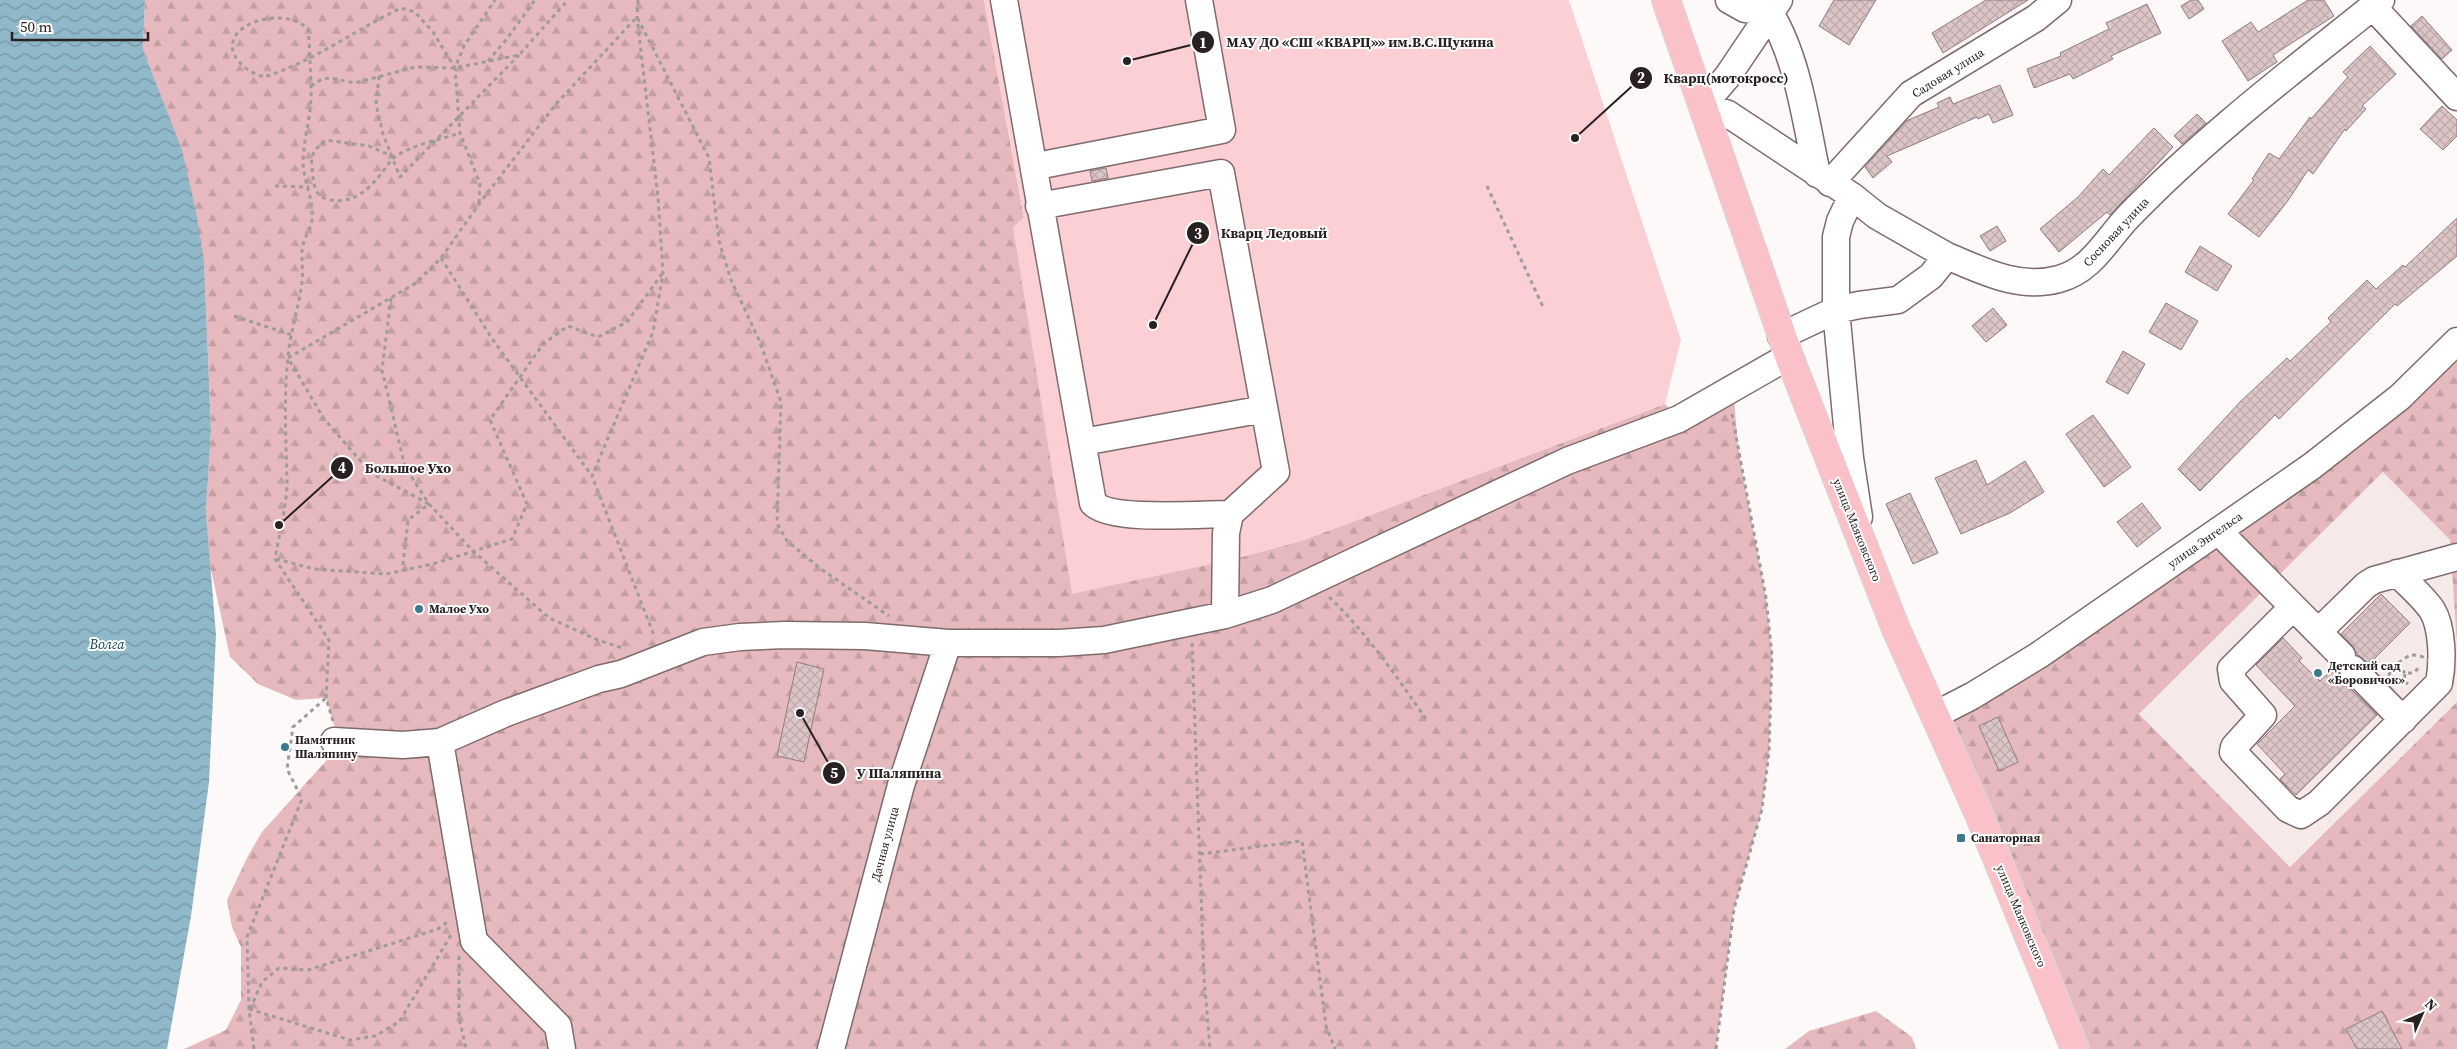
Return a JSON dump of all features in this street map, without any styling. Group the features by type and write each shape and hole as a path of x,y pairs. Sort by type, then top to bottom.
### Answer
{"main road":[{"name":"улица Маяковского","path":"1666,0 1785,346 1863,548 1896,629 1982,821 2075,1049"}],"street":[{"path":"1004,0 1034,162 1039,206 1083,442 1091,496 1098,508 1125,515 1230,514"},
{"path":"1034,162 1042,165 1222,130 1199,0"},
{"path":"1729,0 1745,9 1774,7"},
{"name":"Садовая улица","path":"1823,178 1911,94 2036,18 2058,0"},
{"path":"2377,3 2457,97"},
{"name":"Сосновая улица","path":"1703,105 1728,114 1852,196 1877,216 1947,256 1999,277 2024,283 2060,278 2084,268 2158,186 2318,48 2377,3"},
{"path":"1703,105 1727,77 1774,7"},
{"path":"1774,7 1823,178"},
{"path":"1039,206 1221,173 1276,472 1230,514 1226,533 1225,615"},
{"path":"1852,196 1840,221 1836,237 1836,310 1850,458 1863,548"},
{"path":"334,741 403,745 440,742 506,713 599,679 621,674 703,642 740,637 865,636 948,643 1059,643 1104,640 1225,615 1272,600 1567,461 1679,419 1733,388 1785,346 1836,310 1898,300 1931,276 1947,256"},
{"name":"улица Энгельса","path":"1934,715 1972,696 2040,655 2358,432 2400,397 2457,341"},
{"path":"1083,442 1264,409"},
{"path":"2218,531 2403,720"},
{"path":"2318,632 2366,585 2382,576 2397,574 2457,557"},
{"path":"2293,607 2231,669 2233,681 2264,715 2234,747 2233,752 2288,809 2300,815 2319,803 2438,685 2439,640 2436,618 2431,610 2397,574"},
{"name":"Дачная улица","path":"831,1049 901,785 948,643"},
{"path":"440,742 474,941 558,1026 562,1049"}],"path":[{"path":"479,204 480,184 460,133 455,68 464,46 494,0"},
{"path":"488,61 535,0"},
{"path":"380,76 376,104 383,134 394,157 400,177 432,142 519,55 568,0"},
{"path":"592,476 653,332 663,273 658,197 637,17 638,0"},
{"path":"236,26 233,42 235,56 247,69 264,77 282,72 401,8 415,12 432,32 455,68"},
{"path":"254,1049 249,1009 247,937 302,799 287,769 293,727 326,698 329,640 275,559 287,482 284,460 288,358 302,281 303,246 312,222 312,207 303,161 311,99 309,31 298,16"},
{"path":"288,358 416,283 441,258 479,204 556,104 637,17"},
{"path":"637,17 709,158 719,241 731,280 760,342 781,402 777,523 787,541 821,569 890,617"},
{"path":"311,86 322,79 330,78 355,83 415,67 455,68 519,55"},
{"path":"394,157 368,146 326,140 314,149 311,159 315,191 322,199 343,202 361,194 381,174 394,157 460,133"},
{"path":"275,186 308,187"},
{"path":"1488,186 1544,309"},
{"path":"441,258 493,340 592,476 659,658"},
{"path":"275,559 314,569 386,574 433,564 512,538 526,504 490,420 542,344 568,326 598,336 627,322 663,273"},
{"path":"391,298 382,370 405,466 429,504 473,551 549,618 598,640 659,658"},
{"path":"234,316 292,335"},
{"path":"288,358 324,419 371,473 429,504"},
{"path":"1716,1049 1734,909 1762,809 1769,752 1772,655 1766,598 1732,414 1733,388"},
{"path":"403,565 408,520 429,504"},
{"path":"1312,580 1352,619 1393,671 1426,719"},
{"path":"1191,623 1204,977 1210,1049"},
{"path":"2419,655 2429,661 2432,666 2433,672 2430,684 2410,701 2398,701 2389,694 2386,688 2387,677 2397,665 2407,656 2419,655"},
{"path":"2397,665 2405,673 2410,672 2416,677"},
{"path":"2405,673 2404,681 2407,684 2413,682"},
{"path":"1200,854 1302,841 1326,1026 1335,1049"},
{"path":"249,1009 350,1040 375,1036 399,1022 468,906"},
{"path":"249,1009 262,982 279,968 308,970 438,929 468,906"},
{"path":"460,950 460,1017 466,1049"}],"shaded area":[{"path":"984,0 1569,0 1681,340 1665,404 1301,541 1226,561 1072,594 1013,227 1024,218"},
{"name":"Детский сад «Боровичок»","path":"2383,472 2450,540 2457,644 2457,702 2290,867 2139,714"}],"green space":[{"path":"145,0 984,0 1024,218 1013,227 1226,561 1301,541 1665,404 1679,419 1733,388 1738,447 1766,598 1772,655 1769,752 1762,809 1734,909 1716,1049 184,1049 226,1030 241,1000 241,947 232,927 227,900 248,856 262,832 343,742 335,728 326,698 296,700 258,684 230,657 210,565 206,512 211,430 204,260 169,117 143,49"},
{"path":"2457,341 2457,644 2450,540 2383,472 2139,714 2290,867 2457,702 2457,1049 2075,1049 1935,715 2040,655"},
{"path":"1876,1011 1912,1037 1916,1049 1785,1049 1809,1031"}],"water":[{"name":"Волга","path":"0,0 145,0 143,49 182,150 196,211 204,260 211,430 206,512 216,635 209,782 191,916 167,1049 0,1049"}],"building":[{"path":"1834,0 1876,0 1849,45 1819,26"},
{"path":"1986,0 2028,0 1943,53 1932,33"},
{"path":"2191,0 2198,0 2204,9 2189,19 2181,6"},
{"path":"2308,0 2324,0 2334,16 2273,55 2277,62 2248,81 2222,41 2251,22 2258,32"},
{"path":"2147,4 2161,33 2111,56 2113,59 2073,79 2070,74 2034,88 2027,69 2061,56 2060,53 2109,29 2106,23"},
{"path":"2422,16 2452,50 2442,59 2411,26"},
{"path":"2370,46 2396,74 2362,106 2366,109 2346,131 2345,129 2313,174 2308,170 2287,202 2259,237 2228,214 2254,180 2252,179 2269,153 2279,159 2310,117 2311,119 2348,77 2343,72"},
{"path":"2000,85 2013,115 1993,123 1989,114 1978,119 1977,117 1887,156 1892,162 1873,178 1865,167 1906,121 1939,107 1937,103 1950,97 1953,104"},
{"path":"2442,106 2457,120 2457,136 2443,150 2420,129"},
{"path":"2197,114 2206,123 2182,144 2174,136"},
{"path":"2154,128 2173,147 2110,215 2107,212 2059,252 2040,229 2078,197 2103,169 2109,175"},
{"path":"1106,168 1108,178 1092,181 1090,171"},
{"path":"2457,218 2457,256 2397,306 2395,304 2279,419 2275,415 2200,491 2178,469 2241,401 2287,358 2290,361 2331,322 2328,318 2367,280 2376,289 2403,265 2405,267"},
{"path":"1997,226 2006,241 1990,251 1980,236"},
{"path":"2200,246 2232,266 2217,291 2185,272"},
{"path":"2166,303 2198,321 2181,350 2149,332"},
{"path":"1993,308 2007,325 1986,342 1972,326"},
{"path":"2123,351 2145,364 2128,394 2106,382"},
{"path":"2093,415 2131,467 2104,487 2066,434"},
{"path":"1976,460 1987,485 2025,461 2044,492 2010,513 1961,534 1935,478"},
{"path":"1910,493 1938,553 1913,564 1886,504"},
{"path":"2142,503 2161,528 2137,547 2117,522"},
{"path":"2381,594 2410,623 2369,664 2357,654 2353,646 2341,634"},
{"path":"2283,638 2302,658 2299,661 2320,681 2334,668 2338,671 2342,680 2377,715 2296,795 2280,779 2285,774 2257,744 2295,706 2256,665"},
{"path":"797,662 824,669 804,762 777,756"},
{"path":"1998,717 2018,762 1999,771 1979,726"},
{"path":"2382,1011 2402,1049 2357,1049 2346,1029"}],"place":[{"name":"МАУ ДО «СШ «КВАРЦ»» им.В.С.Щукина","path":"1127,61"},
{"name":"Кварц(мотокросс)","path":"1575,138"},
{"name":"Кварц Ледовый","path":"1153,325"},
{"name":"Большое Ухо","path":"279,525"},
{"name":"Малое Ухо","path":"419,609"},
{"name":"Детский сад «Боровичок»","path":"2318,673"},
{"name":"У Шаляпина","path":"800,713"},
{"name":"Памятник Шаляпину","path":"285,747"},
{"name":"Санаторная","path":"1961,838"}]}
